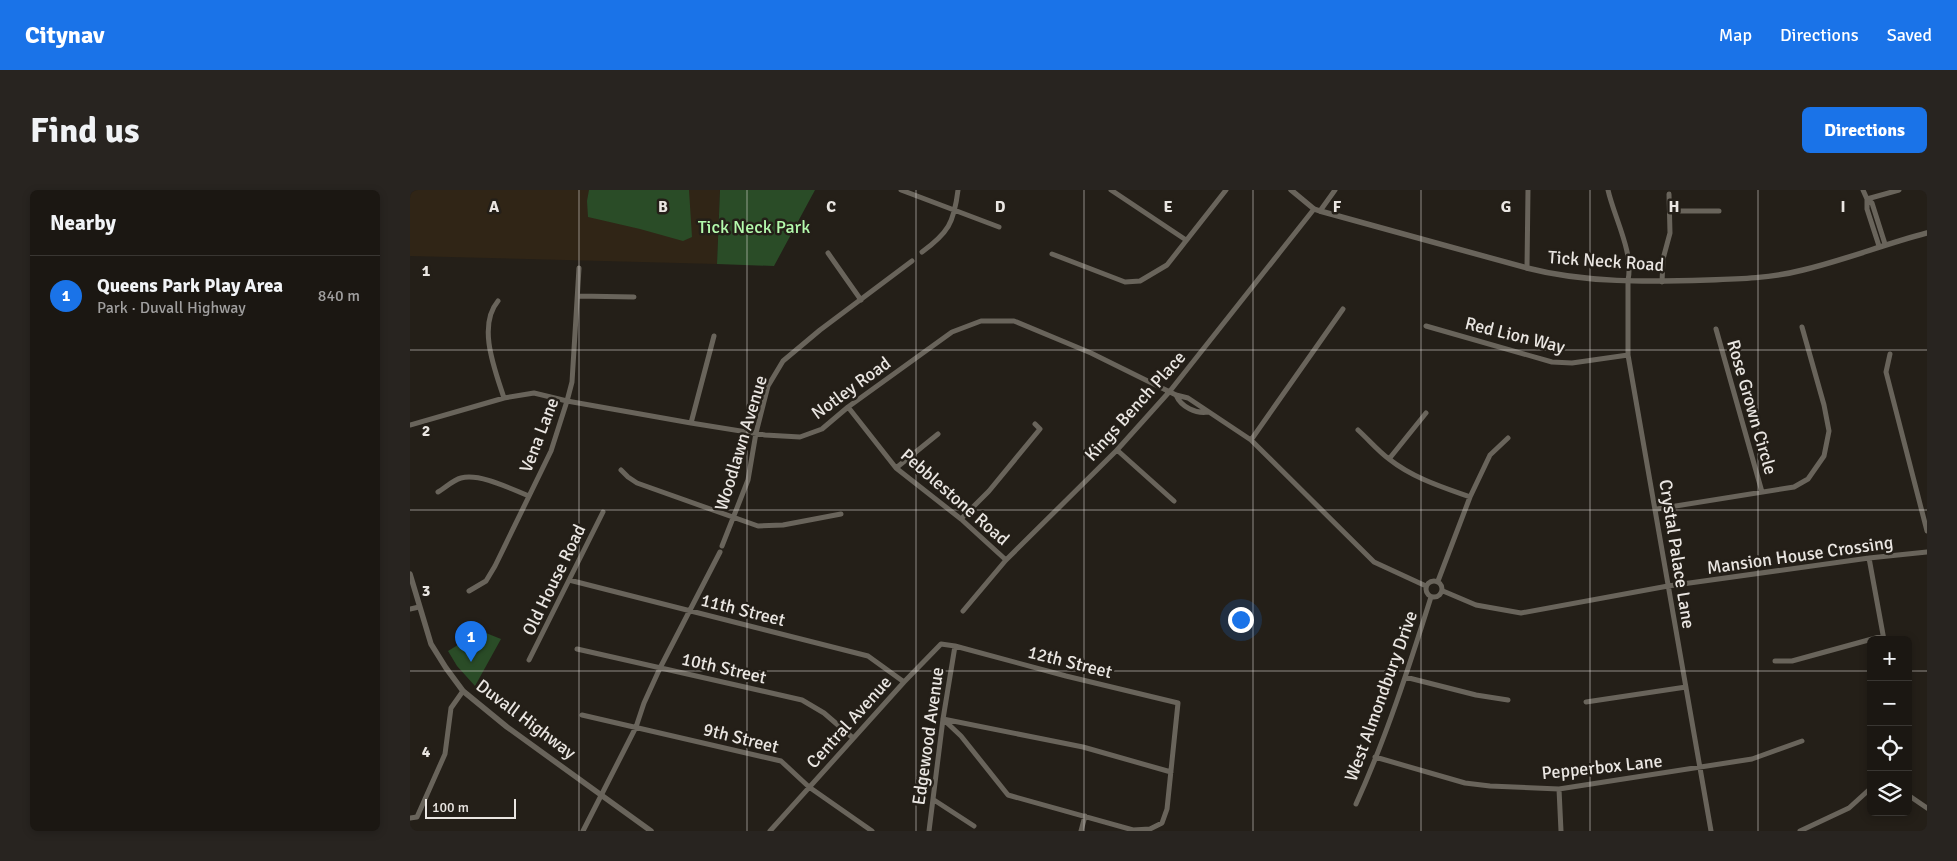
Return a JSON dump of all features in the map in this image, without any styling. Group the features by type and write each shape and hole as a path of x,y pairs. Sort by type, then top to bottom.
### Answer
{"street":[{"path":"901,190 999,227"},
{"path":"922,252 936,242 948,228 956,210 958,190"},
{"path":"1112,190 1186,240"},
{"path":"1052,254 1125,282 1140,281 1167,265 1226,190"},
{"name":"Tick Neck Road","path":"1291,190 1317,210 1527,268 1552,274 1628,280 1662,282 1776,276 1803,270 1927,233"},
{"name":"Kings Bench Place","path":"963,610 1006,560 1117,450 1170,391 1335,190"},
{"path":"1527,268 1528,190"},
{"name":"Crystal Palace Lane","path":"1608,190 1626,248 1630,270 1628,280 1628,355 1711,831"},
{"path":"1862,190 1867,199 1867,209 1882,245"},
{"path":"1867,199 1899,190"},
{"path":"1662,282 1663,259 1670,233 1669,194"},
{"path":"1670,211 1719,211"},
{"path":"828,253 861,300"},
{"name":"Woodlawn Avenue","path":"583,831 636,727 644,703 660,668 691,611 721,549 748,480 756,433 768,386 783,360 912,261"},
{"name":"Vena Lane","path":"469,591 486,580 495,566 551,451 572,382 579,268"},
{"path":"578,296 634,298"},
{"path":"498,301 491,314 488,340 504,398"},
{"path":"1251,440 1344,309"},
{"name":"Notley Road","path":"410,424 504,398 534,393 567,401 691,423 756,433 800,437 822,429 848,407 952,332 981,321 1014,321 1091,353 1170,391"},
{"name":"Red Lion Way","path":"1426,326 1552,362 1572,364 1628,355"},
{"path":"1656,509 1794,487 1808,479 1825,455 1829,431 1824,404 1802,327"},
{"name":"Rose Grown Circle","path":"1716,329 1762,492"},
{"path":"691,423 714,336"},
{"path":"1890,354 1886,372 1927,531"},
{"path":"1170,391 1176,395 1179,402 1190,409 1200,413 1209,412 1251,440 1374,562 1426,586"},
{"name":"Pebblestone Road","path":"848,407 896,468 961,519 1006,560"},
{"path":"1389,459 1426,413"},
{"path":"961,519 989,491 1040,428 1035,424"},
{"path":"1358,430 1389,459 1425,481 1470,497"},
{"path":"896,468 938,434"},
{"path":"1438,581 1470,497 1490,455 1508,438"},
{"path":"1117,450 1174,501"},
{"path":"621,470 637,483 758,526 783,525 841,514"},
{"path":"438,492 461,478 474,477 499,484 529,496"},
{"name":"Old House Road","path":"529,660 603,512"},
{"name":"Mansion House Crossing","path":"1443,591 1476,605 1521,613 1668,586 1869,558 1927,552"},
{"path":"1869,558 1883,636"},
{"name":"Duvall Highway","path":"410,574 431,644 446,668 464,691 507,727 651,831"},
{"name":"11th Street","path":"569,580 868,656 904,682"},
{"path":"1426,586 1430,582 1438,581"},
{"path":"1426,586 1426,591 1431,598 1437,598 1443,591 1438,581"},
{"name":"West Almondbury Drive","path":"1356,804 1405,677 1431,598"},
{"path":"410,609 419,607"},
{"path":"1775,661 1792,661 1867,642"},
{"name":"Central Avenue","path":"772,830 853,738 941,644 955,646"},
{"name":"12th Street","path":"955,646 1066,676 1178,703 1172,772"},
{"name":"Edgewood Avenue","path":"929,831 943,719 955,646"},
{"name":"10th Street","path":"577,649 802,700 824,713 853,738"},
{"path":"1405,677 1476,695 1508,700"},
{"path":"1586,702 1686,687"},
{"path":"410,818 417,817 445,754 451,708 464,691"},
{"name":"9th Street","path":"582,714 781,761 809,787 872,831"},
{"path":"943,719 1083,747 1172,772 1167,808 1162,823 1150,829 1133,830 1008,795 961,736 943,719"},
{"name":"Pepperbox Lane","path":"1375,758 1466,783 1559,789 1700,769 1752,759 1802,741"},
{"path":"1559,789 1561,831"},
{"path":"1800,831 1848,808 1867,791"},
{"path":"1912,798 1927,808"},
{"path":"934,800 974,826"},
{"path":"1081,831 1084,816"}],"shaded area":[{"path":"410,190 720,190 717,264 410,256"}],"green space":[{"path":"589,190 689,190 692,237 683,241 588,217 587,201"},
{"name":"Tick Neck Park","path":"720,190 815,190 774,266 717,264"},
{"path":"481,631 501,639 475,686 457,666 448,651"}],"place":[{"name":"Queens Park Play Area","path":"471,662"}]}
